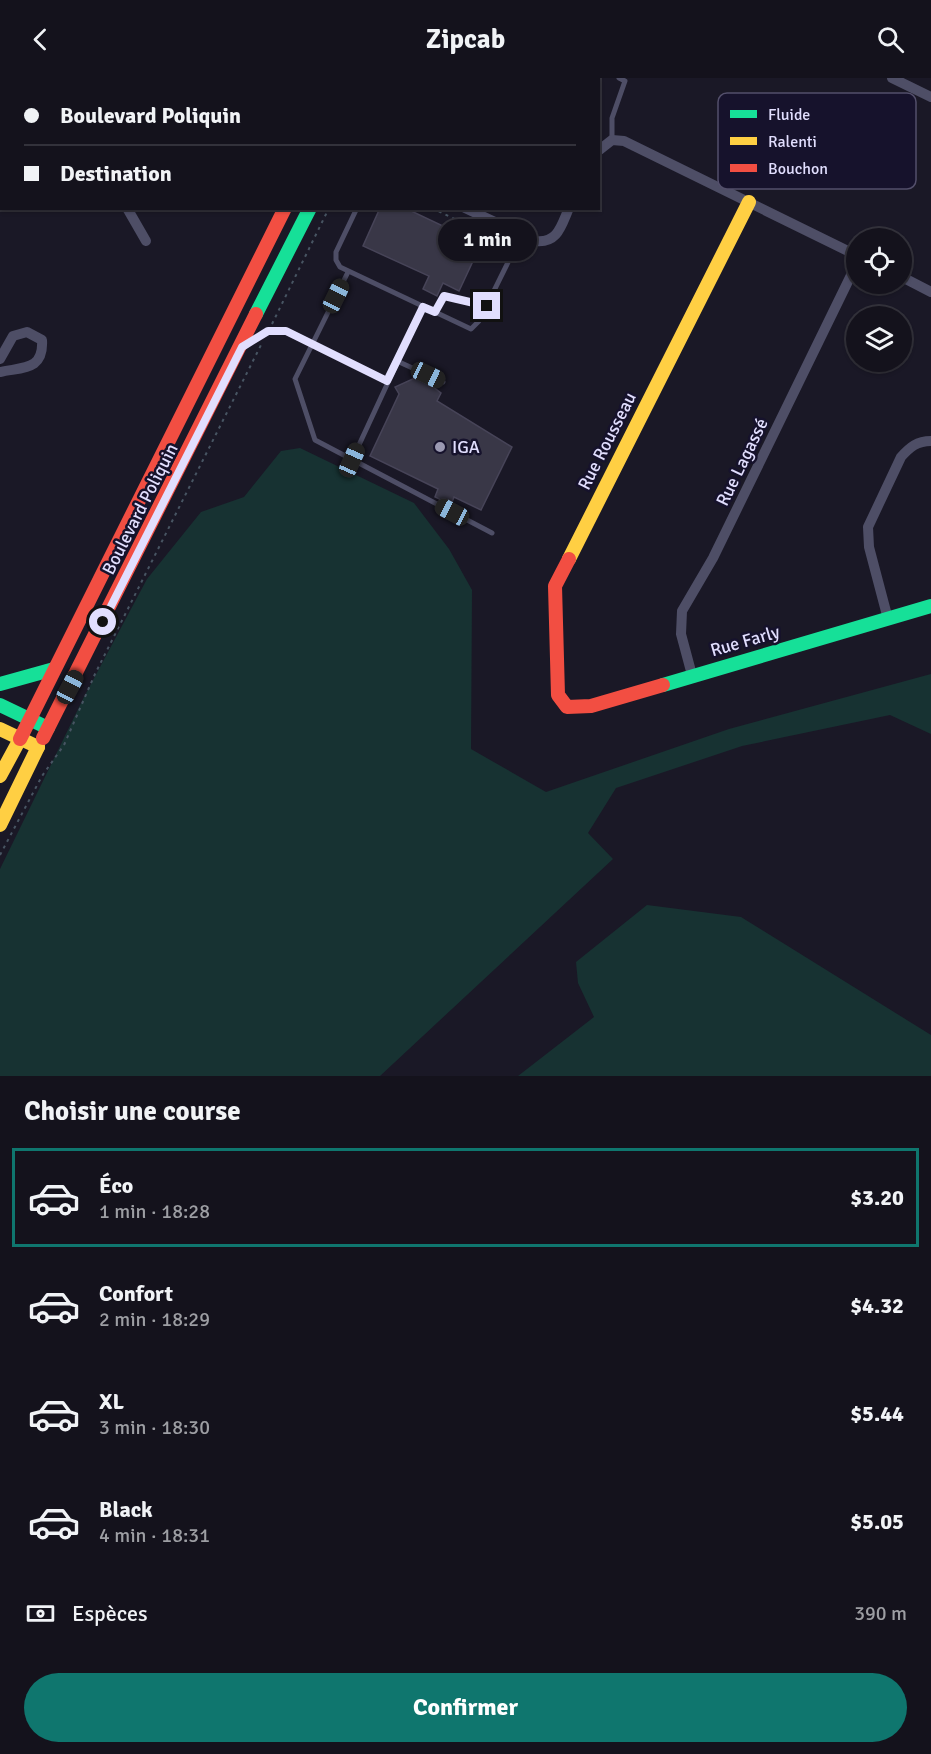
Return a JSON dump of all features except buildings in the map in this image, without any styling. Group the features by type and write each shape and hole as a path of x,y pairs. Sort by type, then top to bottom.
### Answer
{"main road":[{"name":"Rue Rousseau","path":"567,706 561,701 556,687 555,586 749,202"},
{"name":"Boulevard Poliquin","path":"0,776 284,210"},
{"name":"Boulevard Poliquin","path":"0,825 309,210"},
{"name":"Rue Farly","path":"567,706 591,706 931,606"},
{"path":"0,684 54,669"},
{"path":"0,705 48,729"},
{"path":"0,729 38,747"}],"street":[{"path":"892,78 931,98"},
{"path":"600,149 612,140 624,141 718,187"},
{"path":"722,189 846,250"},
{"path":"128,210 146,242"},
{"path":"472,210 536,241 547,242 556,237 568,210"},
{"path":"912,282 931,292"},
{"name":"Rue Lagassé","path":"692,675 681,634 682,611 713,558 846,285"},
{"path":"0,359 13,336 27,332 42,340 43,349 35,363 22,370 0,372"},
{"path":"888,619 868,547 868,527 901,457 915,444 931,441"}],"lane":[{"path":"612,140 612,118 625,81 619,78"},
{"path":"356,210 336,252 336,260 340,267 471,329 487,306 522,234"},
{"path":"348,272 295,379 315,440 492,533"},
{"path":"435,312 444,296 487,306"},
{"path":"352,460 423,307"},
{"path":"242,347 268,331 286,331 387,381"},
{"path":"397,361 443,382"}],"path":[{"name":"Boulevard Poliquin","path":"0,855 42,776 64,745 94,674 328,210"},
{"path":"436,210 498,240 522,234"}],"green space":[{"path":"300,448 414,503 449,549 472,590 471,749 546,792 729,729 931,674 931,734 890,715 742,746 616,788 588,833 613,859 380,1076 0,1076 0,869 84,697 147,579 201,512 244,497 281,451"},
{"path":"647,905 741,917 931,1035 931,1076 518,1076 594,1017 578,983 576,962"}],"traffic: fast":[{"path":"256,314 309,210"},
{"path":"663,685 931,606"},
{"path":"0,684 54,669"},
{"path":"0,705 48,728"}],"traffic: slow":[{"path":"569,559 749,202"},
{"path":"0,729 38,747"},
{"path":"0,776 20,739"},
{"path":"0,825 38,747"}],"traffic: jam":[{"path":"20,739 284,210"},
{"path":"43,738 256,314"},
{"path":"569,559 555,586 558,695 567,707 591,706 663,685"}],"place":[{"name":"IGA","path":"440,447"}],"route":[{"path":"103,622 242,347 268,331 277,329 286,331 387,381 423,307 435,312 444,296 487,306"}]}
